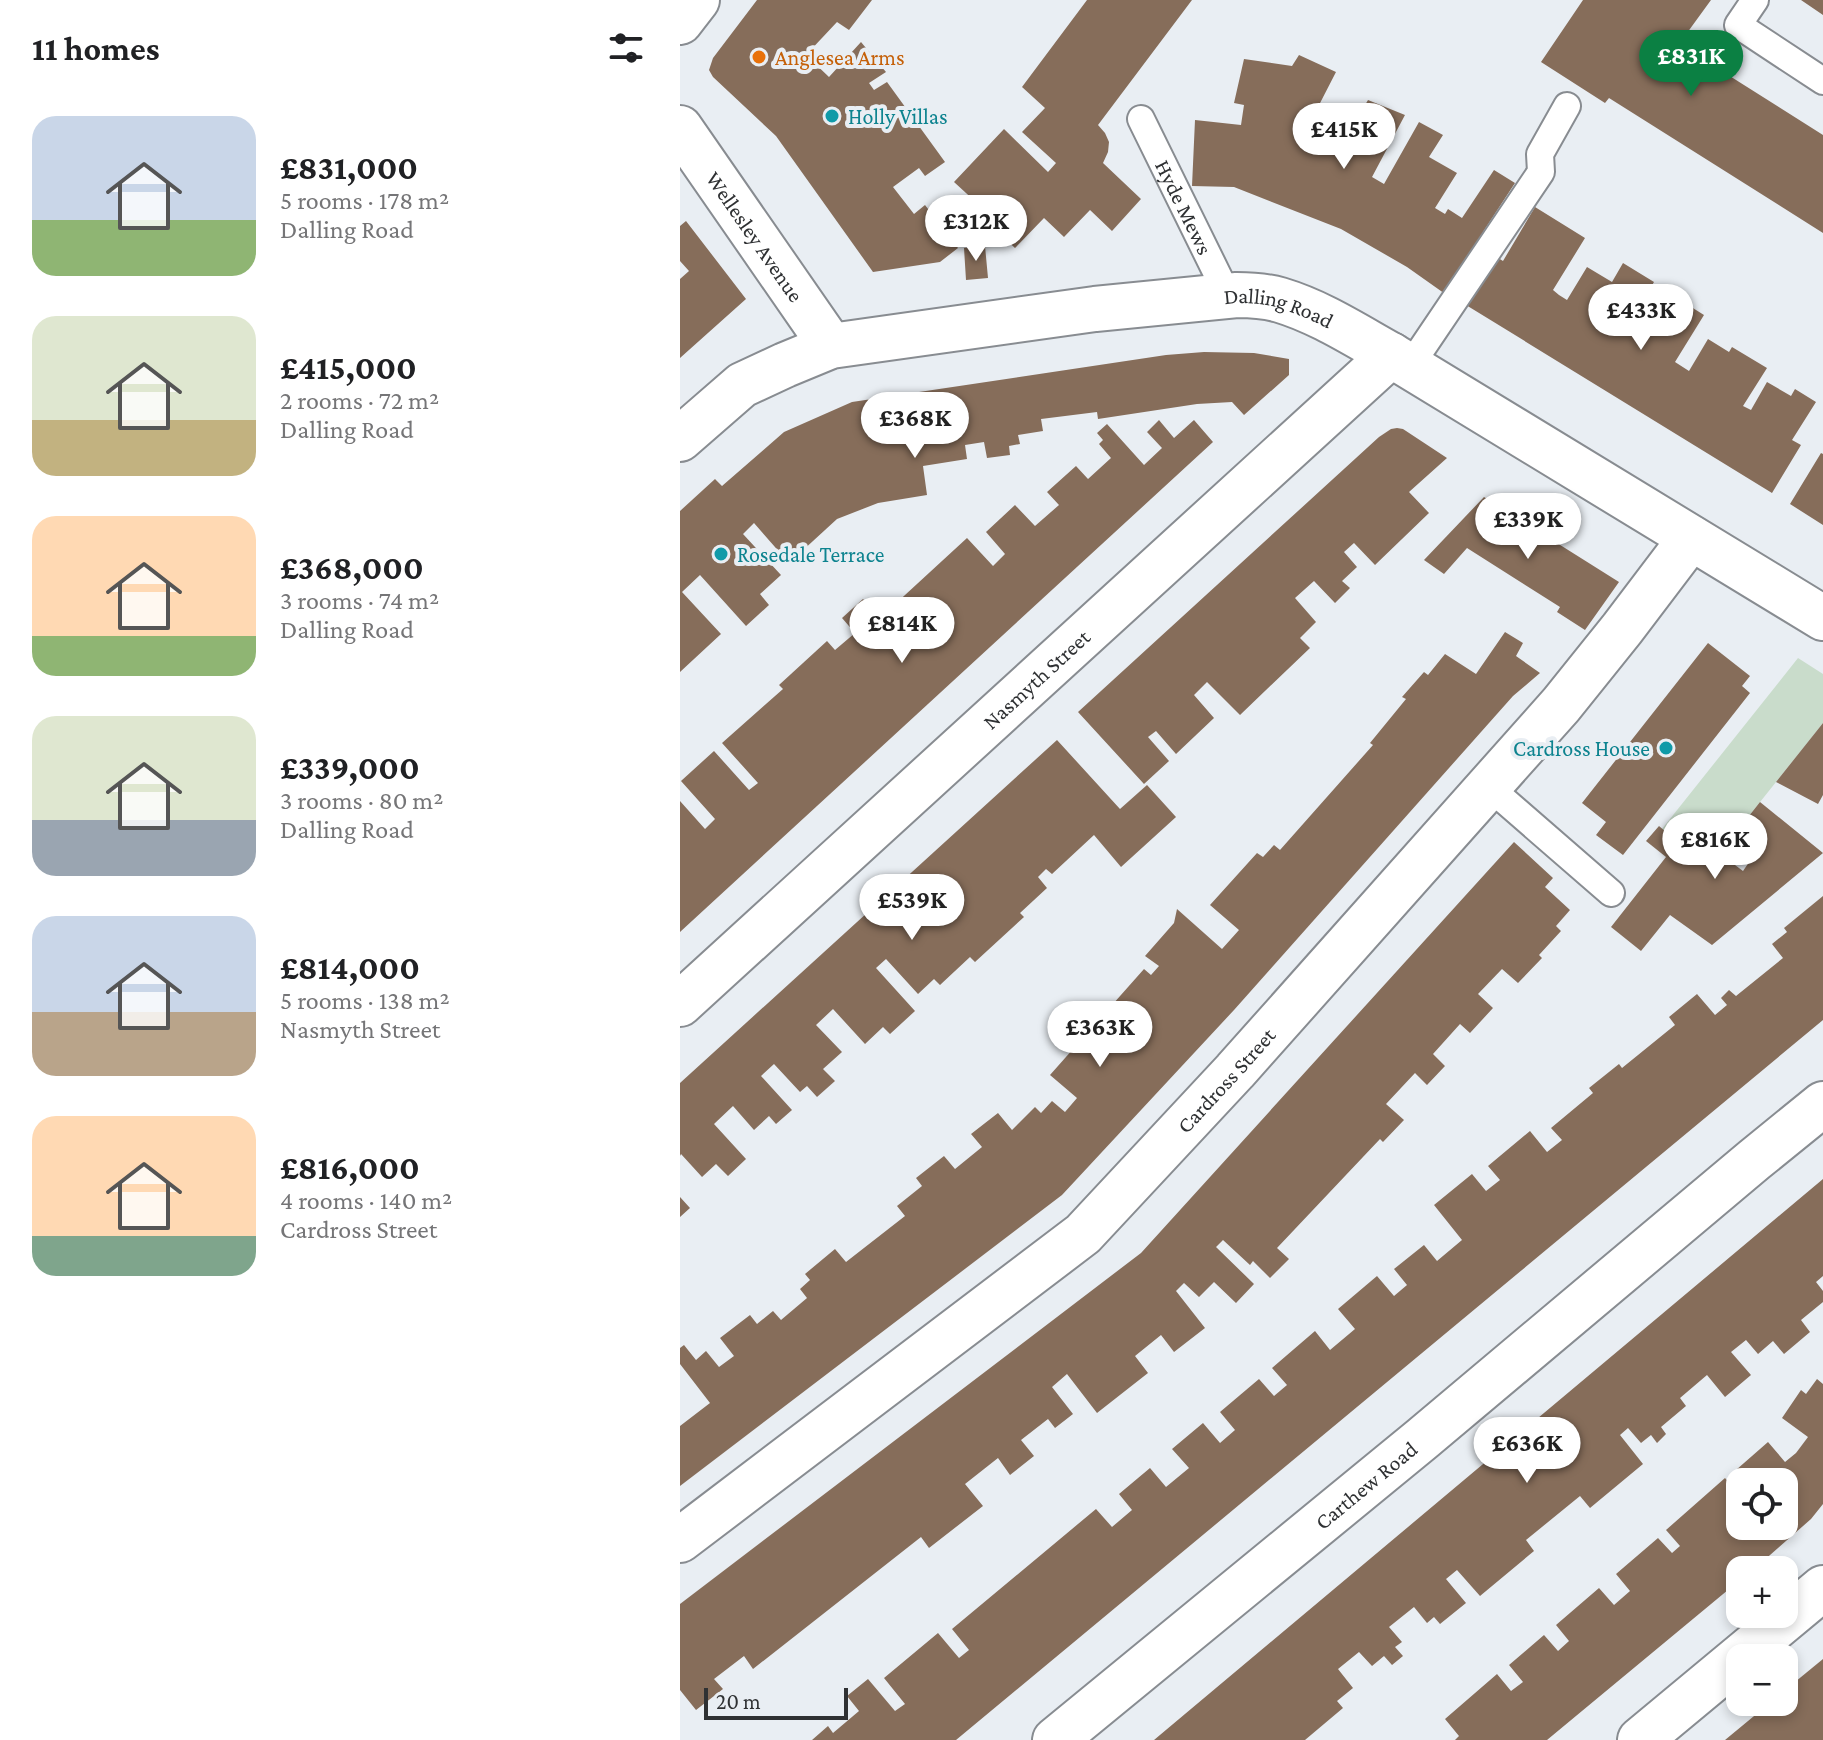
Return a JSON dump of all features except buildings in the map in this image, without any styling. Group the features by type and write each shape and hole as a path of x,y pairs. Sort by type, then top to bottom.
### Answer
{"street":[{"path":"680,22 697,0"},
{"name":"Wellesley Avenue","path":"680,128 831,346"},
{"name":"Dalling Road","path":"680,439 742,385 831,346 1095,309 1228,296 1259,296 1278,299 1321,316 1401,361 1823,618"},
{"name":"Nasmyth Street","path":"680,1004 1401,361"},
{"name":"Cardross Street","path":"680,1540 1083,1234 1235,1071 1561,705 1691,538"},
{"name":"Carthew Road","path":"1055,1740 1823,1104"},
{"path":"1640,1740 1823,1588"}],"lane":[{"path":"1755,0 1738,25 1823,81"},
{"path":"1401,361 1541,172 1540,154 1567,106"},
{"name":"Hyde Mews","path":"1141,119 1228,296"},
{"path":"1489,787 1611,893"}],"green space":[{"path":"1798,658 1823,674 1823,723 1721,851 1705,839 1692,854 1662,829"}],"place":[{"name":"Anglesea Arms","path":"759,57"},
{"name":"Holly Villas","path":"832,116"},
{"name":"Rosedale Terrace","path":"721,554"},
{"name":"Cardross House","path":"1666,748"}]}
